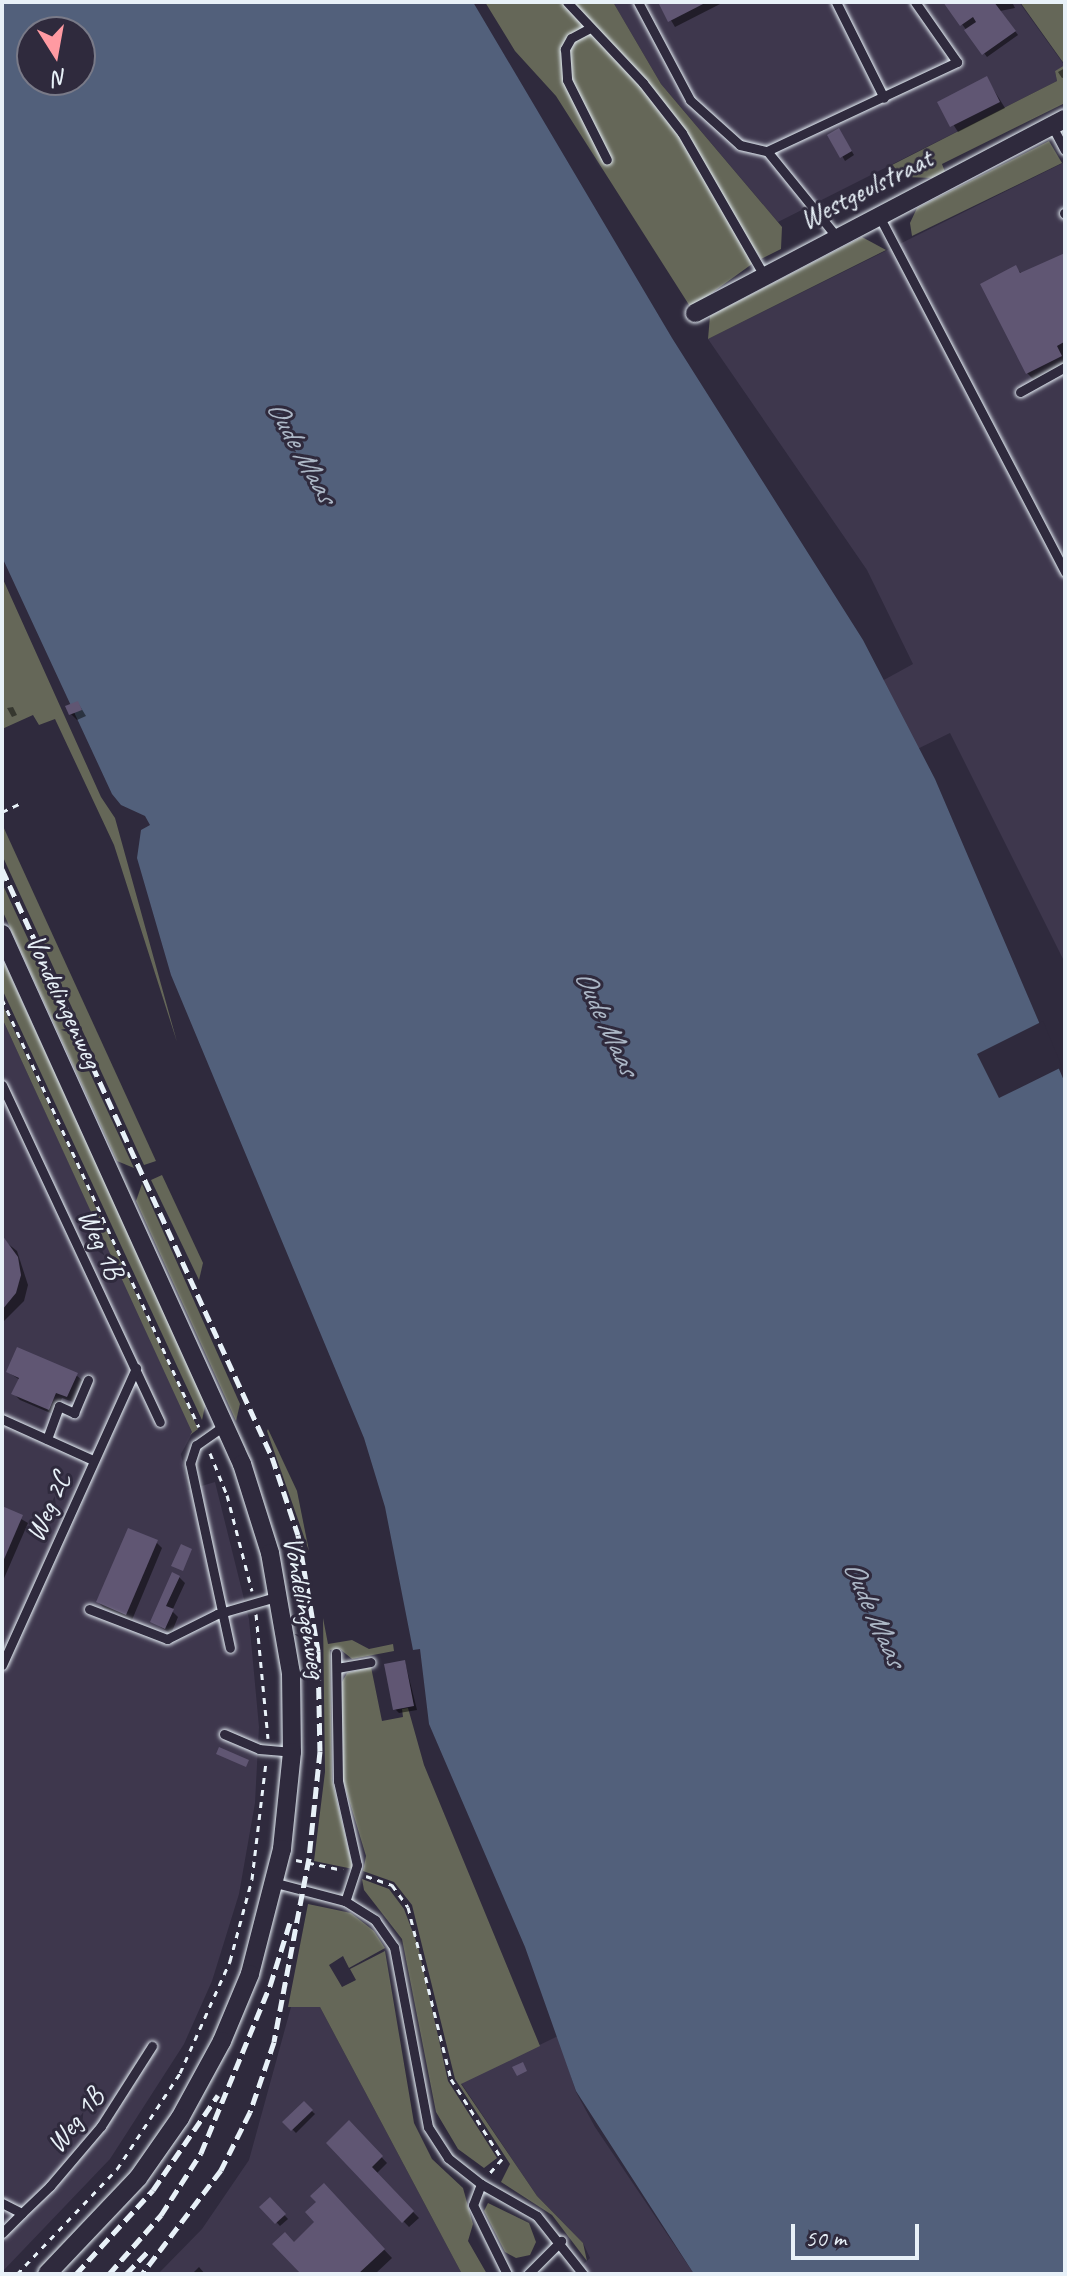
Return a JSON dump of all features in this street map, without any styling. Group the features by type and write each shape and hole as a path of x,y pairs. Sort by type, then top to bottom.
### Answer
{"street":[{"name":"Westgeulstraat","path":"695,313 763,274 1058,123"},
{"name":"Vondelingenweg","path":"2,934 225,1425 258,1509 280,1596 291,1673 292,1752 276,1883 250,1974 222,2041 180,2118 138,2178 47,2274"}],"lane":[{"path":"567,2 643,83 682,133 763,274"},
{"path":"638,2 690,100 740,145 767,151 957,62 915,2"},
{"path":"836,2 884,98"},
{"path":"590,28 571,38 565,49 566,71 575,103 607,160"},
{"path":"1058,123 1065,150"},
{"path":"767,151 836,236"},
{"path":"878,214 1065,572"},
{"path":"1020,392 1065,367"},
{"name":"Weg 1B","path":"2,1085 160,1422"},
{"name":"Weg 2C","path":"2,1665 136,1368"},
{"path":"47,1439 59,1406 74,1413 88,1380"},
{"path":"2,1419 93,1460"},
{"path":"225,1425 196,1445 190,1463 230,1648"},
{"path":"89,1609 160,1639 180,1635 222,1612 280,1596"},
{"path":"336,1653 338,1781 357,1865 345,1901"},
{"path":"337,1668 370,1662"},
{"path":"224,1734 259,1749 292,1752"},
{"path":"276,1883 345,1901 375,1920 394,1947 428,2127 448,2158 481,2184 537,2216 561,2241 583,2274"},
{"name":"Weg 1B","path":"2,2233 85,2147 152,2046"},
{"path":"481,2184 473,2205 507,2274"},
{"path":"2,2203 22,2213"},
{"path":"528,2274 561,2241"}],"path":[{"path":"2,812 19,804"}],"shaded area":[{"path":"613,2 1019,2 1065,66 1055,71 1057,81 778,222 661,84"},
{"path":"1065,162 1065,963 950,733 842,786 809,721 913,664 867,570 708,339"},
{"path":"2,1018 193,1432 181,1454 188,1490 215,1482 249,1619 259,1727 255,1803 239,1894 212,1981 184,2044 110,2159 2,2272"},
{"path":"291,2007 320,2007 462,2274 158,2274 202,2229 249,2160"},
{"path":"558,2036 576,2092 595,2127 694,2274 573,2274 590,2258 583,2243 537,2196 461,2083"}],"green space":[{"path":"485,2 613,2 661,84 782,227 781,249 761,259 699,162 752,264 691,308 556,96 515,51"},
{"path":"1020,2 1065,2 1065,65"},
{"path":"1065,65 1065,103 942,164 945,172 933,178 904,177 892,165 1057,81 1055,71"},
{"path":"1049,141 1062,163 912,236 910,223 917,208"},
{"path":"862,237 886,250 708,339 710,316"},
{"path":"2,577 101,797 115,818 177,1042 114,845 55,719 39,725 33,715 2,729"},
{"path":"2,824 156,1161 144,1165 2,855"},
{"path":"2,883 134,1168 117,1161 2,910"},
{"path":"2,958 206,1402 202,1420 2,989"},
{"path":"2,1004 198,1429 190,1435 192,1432 2,1018"},
{"path":"162,1175 203,1263 199,1280 151,1180"},
{"path":"142,1184 240,1404 236,1421 136,1201"},
{"path":"267,1431 297,1491 309,1551"},
{"path":"323,1618 328,1644 352,1640 369,1649 393,1644 394,1651 352,1659 340,1649 330,1650 332,1780 353,1869 314,1861 325,1772"},
{"path":"371,1667 382,1721 403,1717 402,1709 408,1708 424,1765 540,2046 461,2084 537,2196 583,2243 587,2261 552,2215 501,2182 510,2164 455,2079 412,1905 394,1882 363,1871 366,1856 343,1780 342,1682 347,1673"},
{"path":"362,1879 389,1889 404,1909 418,1946 448,2081 497,2158 484,2168 458,2149 436,2112 402,1939 364,1890"},
{"path":"308,1904 351,1913 374,1931 385,1948 349,1968 343,1956 329,1965 342,1987 356,1980 350,1969 385,1951 414,2123 432,2159 463,2188 473,2224 468,2241 487,2274 462,2274 320,2007 288,2007"},
{"path":"488,2203 529,2223 536,2242 530,2255 516,2258 505,2252 484,2211"}],"water":[{"name":"Oude Maas","path":"2,2 473,2 672,338 863,640 935,779 1065,1083 1065,2274 694,2274 576,2091 525,1947 429,1724 420,1649 413,1650 385,1507 364,1438 171,975 137,858 141,830 150,825 145,816 121,805 112,794 2,557"}],"pier":[{"path":"1043,1021 1062,1067 999,1098 977,1054"}],"building":[{"path":"658,2 707,2 668,22"},
{"path":"943,2 994,2 1016,31 982,55 964,30 976,22 973,17 960,26"},
{"path":"987,76 1000,102 950,127 937,102"},
{"path":"839,128 852,151 840,158 827,135"},
{"path":"1065,253 1064,342 1057,346 1062,356 1026,374 980,284 1016,265 1020,273"},
{"path":"78,701 82,710 69,715 65,706"},
{"path":"2,1235 18,1257 21,1275 16,1293 2,1310"},
{"path":"17,1347 78,1373 67,1397 56,1393 49,1410 11,1394 19,1378 6,1372"},
{"path":"2,1506 23,1515 2,1564"},
{"path":"128,1528 158,1540 126,1615 96,1602"},
{"path":"181,1544 192,1549 183,1571 171,1566"},
{"path":"172,1572 180,1576 166,1606 174,1609 165,1629 150,1622"},
{"path":"405,1660 414,1706 393,1710 384,1664"},
{"path":"219,1747 249,1760 246,1767 216,1754"},
{"path":"523,2062 527,2071 517,2076 512,2067"},
{"path":"304,2101 313,2110 291,2131 282,2122"},
{"path":"349,2120 383,2156 372,2167 414,2211 402,2223 326,2143"},
{"path":"324,2183 385,2249 358,2274 301,2274 272,2244 285,2232 294,2242 314,2222 305,2212 316,2202 310,2196"},
{"path":"270,2197 286,2214 275,2224 259,2207"}],"railway":[{"path":"2,869 272,1457 298,1535 318,1651 320,1751 309,1858 274,2042 250,2112 221,2170 142,2274"},
{"path":"109,2274 161,2215 201,2153 270,1986 290,1922"},
{"path":"76,2274 153,2190 218,2095"},
{"path":"126,2274 148,2251"}]}
